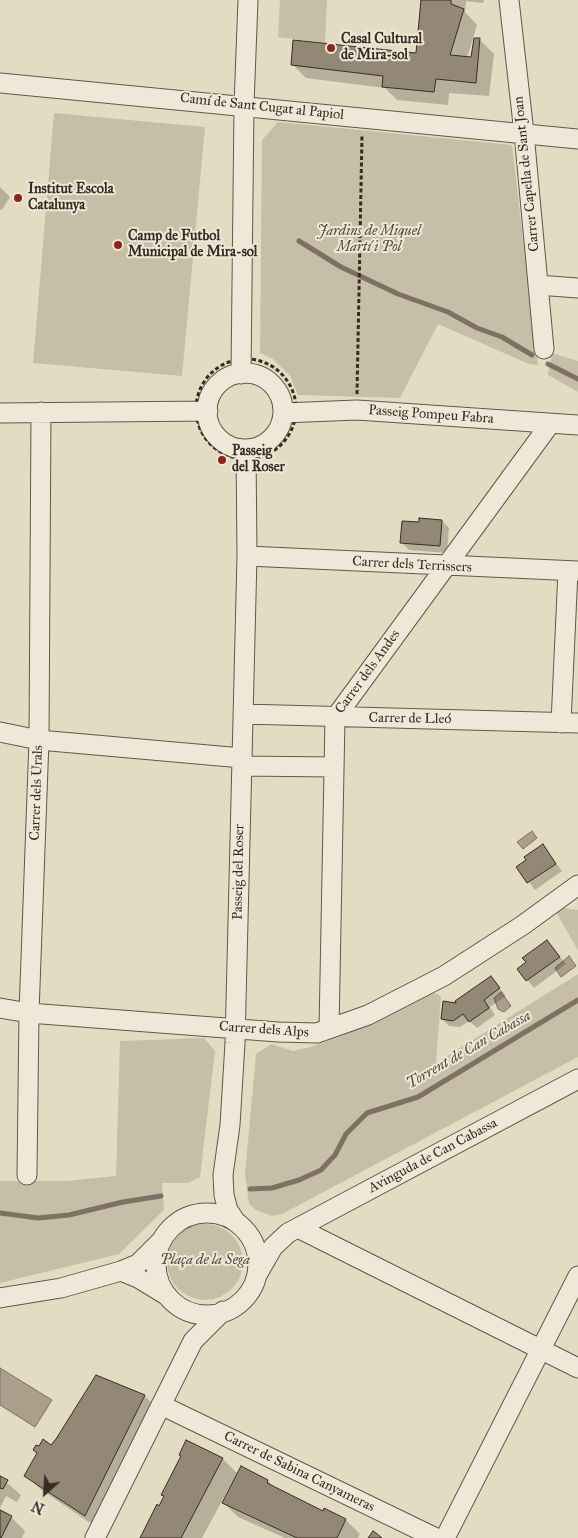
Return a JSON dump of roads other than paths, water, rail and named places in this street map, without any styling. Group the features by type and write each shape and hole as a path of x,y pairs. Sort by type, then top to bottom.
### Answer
{"street":[{"path":"202,410 219,438 246,454 267,442 290,413 272,384 252,374 247,360 244,105 248,0"},
{"name":"Carrer Capella de Sant Joan","path":"508,0 524,133 544,349"},
{"name":"Camí de Sant Cugat al Papiol","path":"0,83 244,105 578,139"},
{"path":"538,284 578,288"},
{"path":"202,410 221,382 247,360"},
{"path":"0,413 202,410"},
{"name":"Passeig Pompeu Fabra","path":"290,413 357,410 578,425"},
{"name":"Carrer dels Urals","path":"27,1174 29,1013 39,740 41,412"},
{"name":"Carrer dels Andes","path":"329,1029 335,718 550,424"},
{"name":"Passeig del Roser","path":"240,1226 228,1210 224,1195 223,1175 230,1125 235,1028 247,556 246,454"},
{"name":"Carrer dels Terrissers","path":"247,556 444,567 573,571"},
{"path":"570,723 573,571"},
{"name":"Carrer de Lleó","path":"243,714 570,723"},
{"path":"0,732 39,740 242,762 334,767"},
{"name":"Carrer dels Alps","path":"0,1008 29,1013 317,1033 368,1015 444,976 523,925 578,885"},
{"name":"Avinguda de Can Cabassa","path":"240,1226 274,1235 293,1230 578,1079"},
{"name":"Passeig del Roser","path":"199,1214 212,1200 223,1175"},
{"path":"0,1298 61,1288 121,1271 138,1264 153,1251 176,1223 199,1214 217,1214 240,1226 256,1252 257,1275 251,1290 240,1303 212,1314 198,1314 185,1309 138,1278 121,1271"},
{"path":"293,1230 578,1368"},
{"name":"Avinguda de Can Cabassa","path":"257,1275 273,1248 293,1230"},
{"path":"164,1237 159,1246 156,1262 158,1278 170,1298"},
{"path":"445,1538 578,1276"},
{"path":"185,1309 192,1329 193,1341"},
{"path":"96,1538 193,1341 223,1311"},
{"name":"Carrer de Sabina Canyameras","path":"161,1405 436,1538"}],"waterway":[{"path":"299,241 341,267 398,294 448,312 477,328 502,337 532,355"},
{"path":"548,364 578,379"},
{"name":"Torrent de Can Cabassa","path":"250,1189 272,1188 299,1180 321,1170 335,1155 346,1134 367,1113 418,1097 578,1000"},
{"name":"Torrent de Can Cabassa","path":"0,1213 38,1218 69,1215 123,1202 161,1196"}],"place":[{"name":"Casal Cultural de Mira-sol","path":"331,48"},
{"name":"Institut Escola Catalunya","path":"18,198"},
{"name":"Camp de Futbol Municipal de Mira-sol","path":"118,245"},
{"name":"Passeig del Roser","path":"222,460"}],"park label":[{"name":"Jardins de Miquel Martí i Pol","path":"369,240"},
{"name":"Plaça de la Sega","path":"205,1261"}]}
